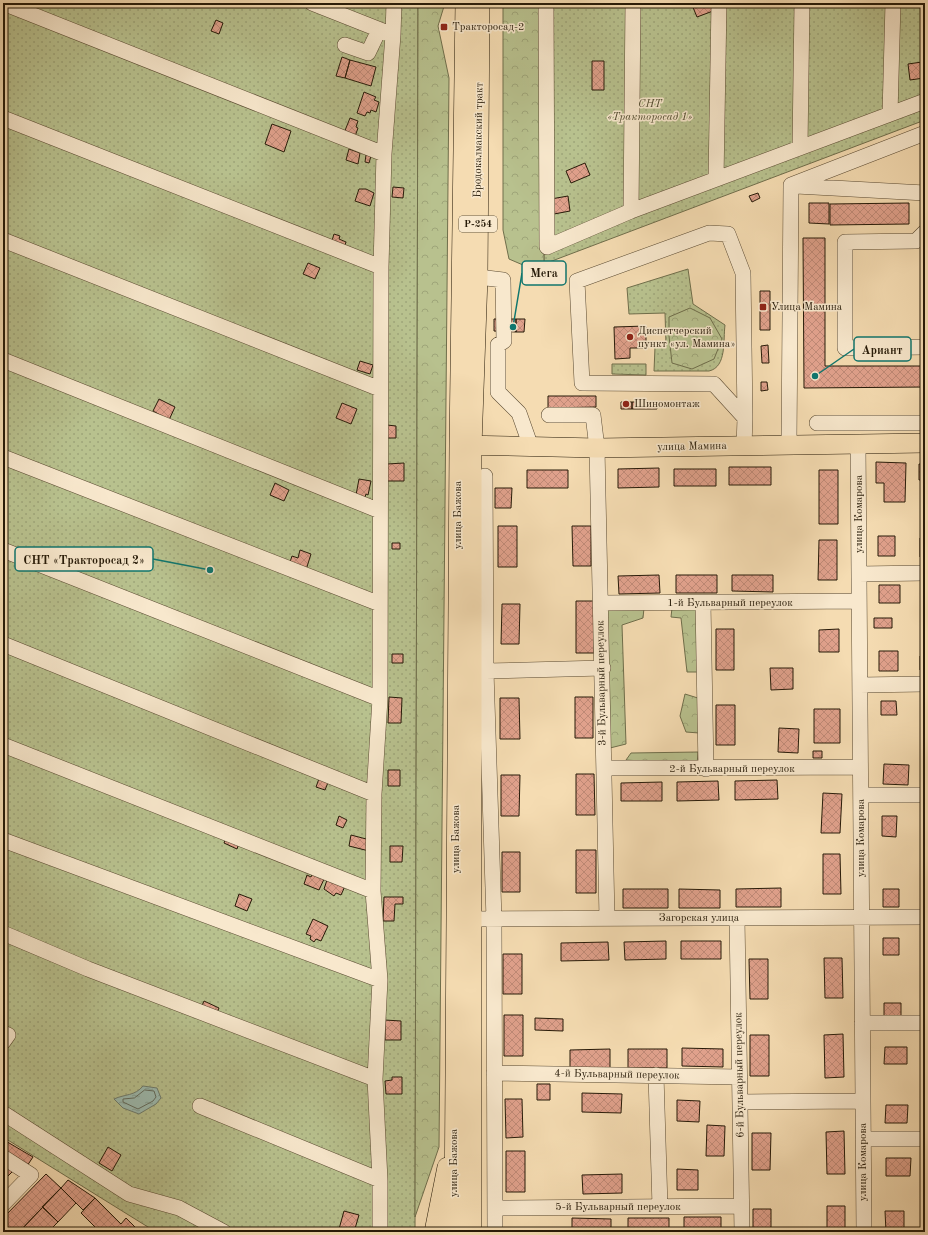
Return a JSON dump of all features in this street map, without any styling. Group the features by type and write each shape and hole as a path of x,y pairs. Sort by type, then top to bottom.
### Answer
{"main road":[{"name":"Бродокалмакский тракт","path":"465,3 465,445"},
{"name":"Бродокалмакский тракт","path":"465,445 478,277 480,3"},
{"name":"улица Мамина","path":"465,445 597,448 925,443"},
{"name":"улица Бажова","path":"465,445 472,919 472,1232"},
{"name":"улица Бажова","path":"454,1232 465,445"},
{"path":"434,1232 455,1122"}],"street":[{"path":"3,3 384,154"},
{"path":"312,3 386,32"},
{"path":"380,1232 380,1180 375,1079 380,980 373,890 374,794 380,699 381,267 386,32 394,3"},
{"path":"546,3 547,247 631,211 925,101"},
{"path":"631,211 633,3"},
{"path":"716,179 719,3"},
{"path":"800,148 802,3"},
{"path":"890,114 892,3"},
{"path":"345,45 368,53 386,32"},
{"path":"3,118 381,267"},
{"path":"791,185 925,133"},
{"path":"791,185 925,193"},
{"path":"789,445 791,185"},
{"path":"925,232 916,241 844,242 845,348 925,347"},
{"path":"744,446 745,418 743,273 728,234 709,233 577,281 582,383 714,384 745,418"},
{"path":"3,240 380,389"},
{"path":"478,277 503,280 504,341 498,345 498,392 520,412 531,447"},
{"path":"3,360 380,511"},
{"name":"3-й Бульварный переулок","path":"549,415 592,415 597,448 603,668 607,918"},
{"path":"817,423 925,424"},
{"name":"улица Комарова","path":"858,444 864,1232"},
{"path":"3,457 380,604"},
{"path":"485,476 486,671 494,919 495,1232"},
{"path":"3,550 380,699"},
{"path":"859,574 925,573"},
{"name":"1-й Бульварный переулок","path":"601,603 859,601"},
{"path":"703,603 706,769"},
{"path":"3,644 374,794"},
{"path":"486,671 603,668"},
{"path":"860,685 925,684"},
{"path":"3,745 373,890"},
{"name":"2-й Бульварный переулок","path":"604,768 706,769 860,767"},
{"path":"861,795 925,794"},
{"path":"3,840 380,980"},
{"name":"Загорская улица","path":"472,919 925,917"},
{"name":"6-й Бульварный переулок","path":"737,918 742,1232"},
{"path":"3,933 88,969 375,1079"},
{"path":"862,1023 925,1024"},
{"path":"3,1033 8,1035 3,1042"},
{"name":"4-й Бульварный переулок","path":"494,1073 740,1077"},
{"path":"656,1075 660,1207"},
{"path":"740,1102 863,1101"},
{"path":"200,1106 380,1180"},
{"path":"3,1113 129,1194 179,1208 224,1232"},
{"path":"863,1139 925,1139"},
{"path":"3,1156 31,1175 3,1204"},
{"name":"5-й Бульварный переулок","path":"495,1208 742,1206"}],"green space":[{"path":"3,3 418,3 415,1232 156,1232 3,1137"},
{"path":"418,3 445,3 438,26 449,78 439,1147 415,1217"},
{"path":"503,3 543,3 544,264 523,265 509,259 503,230"},
{"name":"СНТ «Тракторосад 1»","path":"543,3 925,3 925,120 544,264"},
{"path":"688,269 693,304 725,325 724,345 721,359 715,368 709,371 654,371 655,347 666,345 665,313 629,314 627,288"},
{"path":"690,308 710,318 722,339 714,359 692,369 672,363 669,336 669,317"},
{"path":"612,364 646,364 646,375 612,374"},
{"path":"644,608 643,618 622,625 626,744 610,748 605,609"},
{"path":"672,608 699,609 701,672 687,672 681,618 671,617"},
{"path":"685,694 701,699 699,733 686,732 680,716"},
{"path":"698,752 697,765 626,760 631,753"}],"water":[{"path":"143,1086 157,1088 161,1098 156,1104 139,1114 123,1108 114,1099 137,1092"}],"building":[{"path":"697,3 709,3 713,11 697,17 692,5"},
{"path":"216,20 223,23 219,34 211,31"},
{"path":"342,57 350,60 345,78 336,76"},
{"path":"350,60 376,67 371,86 345,78"},
{"path":"592,61 604,61 604,90 592,90"},
{"path":"922,62 924,78 910,80 908,64"},
{"path":"364,92 376,97 374,100 379,102 376,112 371,110 370,113 367,112 365,116 357,113"},
{"path":"350,118 358,121 356,127 358,128 353,142 342,138"},
{"path":"272,124 291,131 284,152 265,144"},
{"path":"349,149 360,153 358,164 346,160"},
{"path":"366,155 371,156 369,163 365,162"},
{"path":"585,163 590,175 571,183 566,171"},
{"path":"393,187 404,188 403,198 392,197"},
{"path":"359,189 366,189 374,193 370,206 355,201"},
{"path":"758,193 760,198 752,202 749,196"},
{"path":"568,196 570,211 554,214 551,199"},
{"path":"809,203 829,203 829,224 809,223"},
{"path":"909,203 909,224 830,225 830,204"},
{"path":"334,234 340,236 339,239 346,242 343,251 330,247"},
{"path":"803,238 825,238 825,366 925,366 925,387 804,388"},
{"path":"308,263 320,268 315,279 303,274"},
{"path":"760,291 770,291 770,330 760,330"},
{"path":"494,319 516,319 516,332 494,331"},
{"path":"516,319 525,319 524,332 516,332"},
{"name":"Диспетчерский пункт «ул. Мамина»","path":"646,326 646,348 630,348 630,358 615,359 614,327"},
{"path":"768,345 769,363 762,363 761,346"},
{"path":"360,361 373,365 370,374 357,370"},
{"path":"761,382 767,382 768,390 761,391"},
{"path":"548,396 596,396 596,407 548,408"},
{"path":"159,399 175,407 169,420 153,411"},
{"path":"621,402 632,402 632,409 621,409"},
{"path":"632,402 657,402 657,409 632,409"},
{"path":"342,403 357,409 351,424 336,418"},
{"path":"387,425 396,426 396,438 387,438"},
{"path":"876,462 906,463 905,502 884,502 884,483 876,483"},
{"path":"404,463 404,481 387,481 387,464"},
{"path":"919,464 925,464 925,480 919,480"},
{"path":"729,467 771,467 771,485 729,485"},
{"path":"659,468 659,487 618,488 618,469"},
{"path":"674,469 716,469 716,486 674,486"},
{"path":"527,470 568,470 568,488 527,488"},
{"path":"819,470 838,470 838,524 819,524"},
{"path":"359,479 371,481 368,495 366,494 365,497 356,495"},
{"path":"275,483 289,490 284,501 270,495"},
{"path":"495,488 512,488 511,508 495,508"},
{"path":"498,526 517,526 517,567 498,567"},
{"path":"572,526 591,526 591,566 573,566"},
{"path":"878,536 895,536 895,556 878,556"},
{"path":"920,538 925,538 925,557 920,557"},
{"path":"819,540 837,540 837,580 818,580"},
{"path":"392,543 400,543 400,549 392,549"},
{"path":"300,550 311,554 306,570 289,565 292,556 298,558"},
{"path":"659,575 660,593 619,594 618,576"},
{"path":"676,575 717,575 717,593 676,593"},
{"path":"732,575 773,575 773,592 732,591"},
{"path":"879,585 900,585 900,603 879,603"},
{"path":"576,601 594,601 594,653 576,653"},
{"path":"502,604 520,604 519,644 501,644"},
{"path":"874,618 892,618 892,628 874,628"},
{"path":"716,629 734,629 734,670 716,670"},
{"path":"839,629 839,652 819,652 819,630"},
{"path":"879,651 898,651 898,671 879,671"},
{"path":"392,654 403,654 403,663 392,663"},
{"path":"920,656 925,656 925,670 920,670"},
{"path":"770,668 793,668 793,689 771,690"},
{"path":"389,697 402,698 401,723 388,723"},
{"path":"575,697 593,697 593,738 575,738"},
{"path":"500,698 519,698 520,739 500,739"},
{"path":"881,701 896,701 897,715 881,715"},
{"path":"923,701 925,701 925,714 923,714"},
{"path":"716,705 735,705 735,745 716,745"},
{"path":"814,709 840,709 840,743 814,743"},
{"path":"779,728 799,729 798,753 778,752"},
{"path":"813,751 822,751 822,758 813,758"},
{"path":"884,764 909,765 908,785 883,784"},
{"path":"388,770 400,770 400,786 388,786"},
{"path":"576,774 594,774 595,815 576,815"},
{"path":"501,775 520,775 519,816 501,816"},
{"path":"320,776 329,780 325,790 316,787"},
{"path":"777,780 778,799 735,800 735,781"},
{"path":"718,781 719,800 677,801 677,782"},
{"path":"662,782 662,801 621,801 621,783"},
{"path":"823,793 842,794 840,833 821,833"},
{"path":"339,816 347,820 343,828 336,825"},
{"path":"882,816 897,816 896,837 882,836"},
{"path":"925,816 925,840 924,840"},
{"path":"227,835 240,840 237,849 224,843"},
{"path":"351,835 370,840 369,851 349,846"},
{"path":"390,846 403,846 402,862 390,862"},
{"path":"576,850 596,850 596,893 576,893"},
{"path":"502,852 520,852 520,892 502,892"},
{"path":"823,854 840,854 841,894 823,894"},
{"path":"313,872 325,877 319,890 304,884 307,875 311,877"},
{"path":"328,877 346,884 341,895 336,893 334,896 324,889"},
{"path":"781,888 781,907 736,907 736,889"},
{"path":"623,889 668,889 668,908 623,908"},
{"path":"679,889 720,890 720,908 679,908"},
{"path":"883,889 899,889 899,907 883,907"},
{"path":"239,894 252,899 247,911 235,906"},
{"path":"384,897 403,897 403,904 395,904 394,921 383,921"},
{"path":"313,919 328,926 321,941 316,939 314,942 310,939 311,936 306,934"},
{"path":"883,938 899,938 899,955 883,955"},
{"path":"666,941 666,959 625,960 624,942"},
{"path":"681,941 721,941 721,959 681,959"},
{"path":"608,942 609,960 561,961 561,943"},
{"path":"503,954 522,954 522,994 503,994"},
{"path":"824,958 842,958 843,998 825,998"},
{"path":"749,959 768,959 768,999 750,999"},
{"path":"204,1001 219,1008 215,1017 200,1010"},
{"path":"884,1003 901,1003 901,1017 884,1017"},
{"path":"504,1015 523,1015 523,1056 504,1056"},
{"path":"535,1018 563,1019 563,1031 535,1030"},
{"path":"385,1020 401,1021 401,1040 385,1040"},
{"path":"843,1034 844,1077 825,1078 824,1035"},
{"path":"750,1035 769,1035 769,1076 750,1076"},
{"path":"885,1047 907,1047 907,1064 884,1064"},
{"path":"682,1048 723,1049 723,1067 682,1066"},
{"path":"610,1049 610,1068 570,1069 570,1050"},
{"path":"628,1049 667,1049 667,1068 628,1068"},
{"path":"392,1077 402,1077 402,1094 386,1094 385,1081 392,1080"},
{"path":"537,1084 550,1084 550,1100 537,1100"},
{"path":"582,1093 622,1094 621,1113 582,1112"},
{"path":"505,1099 522,1099 523,1137 506,1138"},
{"path":"677,1100 700,1101 699,1122 677,1121"},
{"path":"886,1105 908,1105 907,1123 885,1123"},
{"path":"707,1125 725,1126 724,1156 706,1156"},
{"path":"844,1131 845,1174 827,1174 826,1132"},
{"path":"752,1133 771,1133 770,1170 752,1170"},
{"path":"4,1140 33,1157 27,1166 3,1152"},
{"path":"108,1147 121,1155 112,1171 99,1163"},
{"path":"506,1151 525,1151 525,1192 506,1192"},
{"path":"886,1158 911,1158 910,1176 886,1176"},
{"path":"3,1161 13,1171 3,1181"},
{"path":"677,1169 698,1170 698,1190 677,1190"},
{"path":"46,1174 61,1188 19,1232 10,1232 3,1225 3,1218"},
{"path":"622,1174 622,1193 583,1194 582,1175"},
{"path":"68,1180 95,1198 83,1210 61,1188"},
{"path":"61,1188 76,1203 58,1222 42,1207"},
{"path":"95,1198 121,1224 126,1218 136,1228 133,1232 100,1232 81,1213"},
{"path":"827,1206 845,1206 845,1232 827,1232"},
{"path":"43,1207 58,1222 48,1232 19,1232"},
{"path":"753,1209 771,1209 771,1232 753,1232"},
{"path":"344,1211 359,1215 354,1232 339,1229"},
{"path":"885,1211 904,1211 904,1232 886,1232"},
{"path":"684,1217 721,1217 721,1232 684,1232"},
{"path":"572,1218 611,1219 611,1232 572,1232"},
{"path":"628,1218 669,1218 669,1232 628,1232"},
{"path":"526,1230 526,1232 507,1232 507,1231"}],"place":[{"name":"Тракторосад-2","path":"444,27"},
{"name":"Улица Мамина","path":"763,307"},
{"name":"Мега","path":"513,327"},
{"name":"Диспетчерский пункт «ул. Мамина»","path":"630,337"},
{"name":"Ариант","path":"815,376"},
{"name":"Шиномонтаж","path":"626,404"},
{"name":"СНТ «Тракторосад 2»","path":"210,570"}]}
